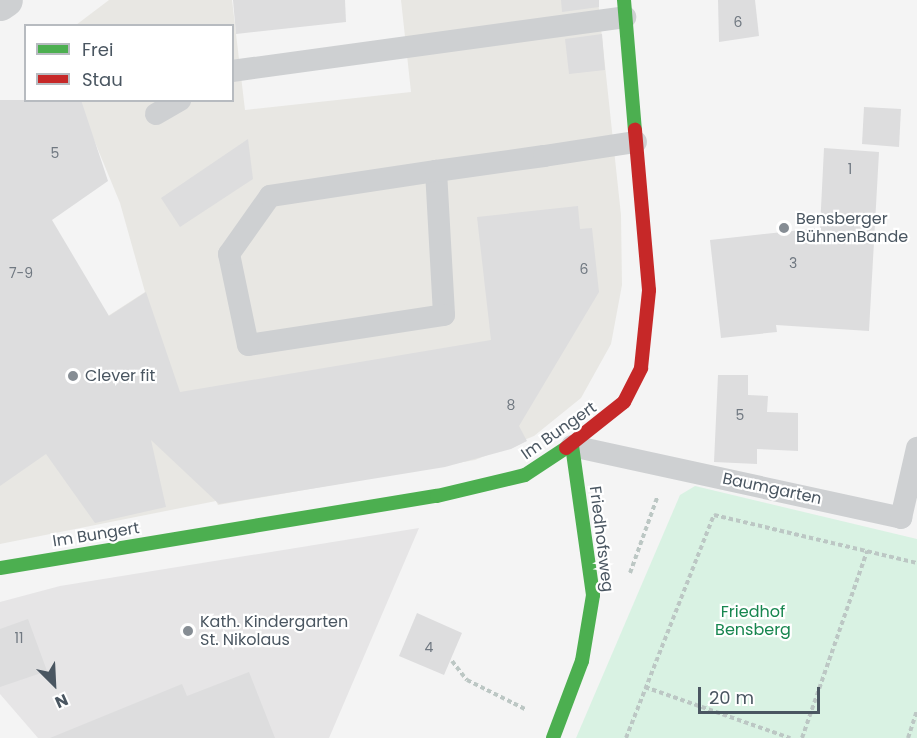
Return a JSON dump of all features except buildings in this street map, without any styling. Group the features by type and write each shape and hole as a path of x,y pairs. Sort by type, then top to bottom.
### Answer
{"street":[{"path":"0,4 6,0"},
{"name":"Im Bungert","path":"0,568 437,496 525,475 572,446 624,402 641,368 649,290 624,9"},
{"name":"Friedhofsweg","path":"553,738 582,661 593,595 572,446"}],"lane":[{"path":"234,71 624,9"},
{"path":"156,114 177,102"},
{"path":"436,171 444,315 248,345 229,254 270,196 436,171 636,142"},
{"name":"Baumgarten","path":"572,446 901,518 917,448"}],"path":[{"path":"626,738 714,515 917,563"},
{"path":"802,738 867,551"},
{"path":"452,661 486,691 559,723"},
{"path":"645,687 790,738"},
{"path":"908,738 917,710"}],"shaded area":[{"path":"109,0 232,0 245,110 411,92 401,0 598,0 621,215 622,285 611,344 581,398 534,436 475,460 218,505 216,501 0,544 0,136 108,316 145,292 120,203 78,102 234,102 234,24 77,24"},
{"name":"Kath. Kindergarten St. Nikolaus","path":"419,528 329,738 38,738 0,694 0,602 60,586"}],"green space":[{"name":"Friedhof Bensberg","path":"695,486 917,539 917,738 576,738 680,495"}],"traffic: fast":[{"path":"624,0 635,130"},
{"path":"553,738 582,661 593,595 572,446"},
{"path":"0,568 437,496 525,475 566,448"}],"traffic: jam":[{"path":"566,448 624,402 641,368 649,290 635,130"}],"place":[{"name":"Bensberger BühnenBande","path":"784,228"},
{"name":"Clever fit","path":"73,376"},
{"name":"Kath. Kindergarten St. Nikolaus","path":"188,631"}]}
